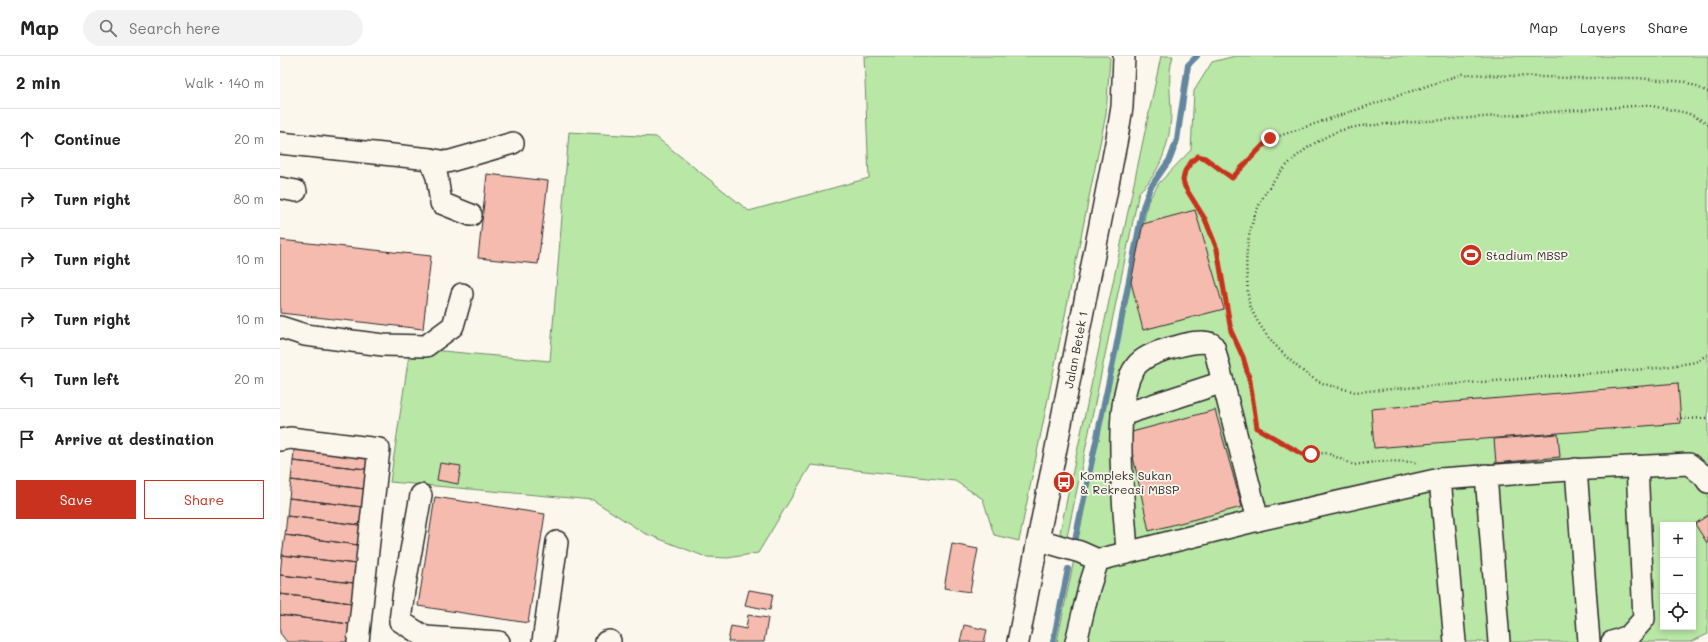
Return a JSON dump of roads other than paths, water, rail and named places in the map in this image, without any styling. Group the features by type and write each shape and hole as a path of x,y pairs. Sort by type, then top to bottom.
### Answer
{"street":[{"name":"Jalan Betek 1","path":"1018,642 1117,138 1122,107 1124,56"},
{"path":"280,143 447,162 513,143"},
{"path":"430,159 437,177 441,203 471,215"},
{"path":"280,327 305,335 383,344 426,346 453,326 462,294"},
{"path":"1127,553 1121,462 1123,401 1129,379 1136,366 1144,358 1161,350 1204,342 1212,344 1258,520"},
{"path":"1122,415 1223,382"},
{"path":"280,440 290,438 379,449 358,642"},
{"path":"1039,540 1080,552 1098,560 1258,520 1440,479 1486,475 1689,464 1704,476 1708,482"},
{"path":"1612,642 1629,636 1644,619 1637,466"},
{"path":"1576,469 1590,642"},
{"path":"1486,475 1499,642"},
{"path":"1440,479 1455,642"},
{"path":"421,495 400,621 425,637 499,642"},
{"path":"543,642 557,542"},
{"path":"1076,642 1089,588 1098,560"}],"waterway":[{"path":"1074,544 1116,348 1143,207 1150,188 1170,159 1177,140 1188,65 1197,56"},
{"path":"1053,642 1068,569"}],"place":[{"name":"Stadium MBSP","path":"1471,255"},
{"name":"Kompleks Sukan & Rekreasi MBSP","path":"1064,482"}]}
